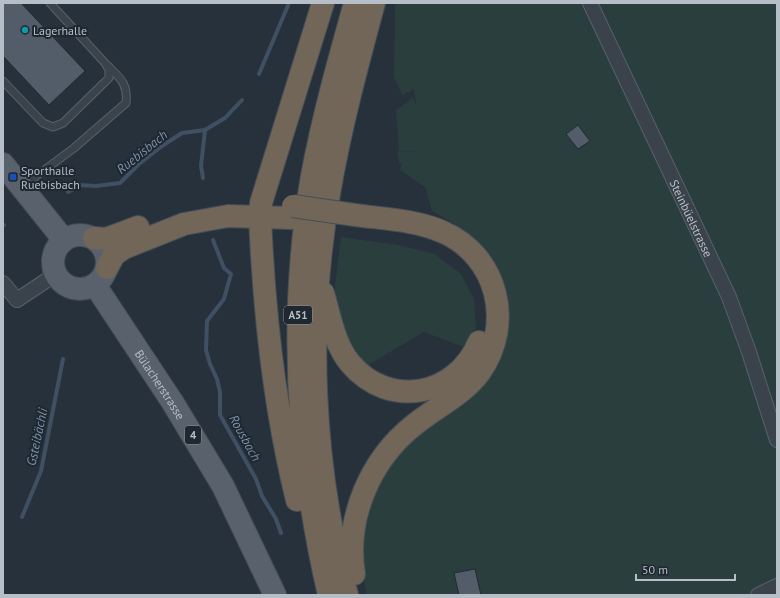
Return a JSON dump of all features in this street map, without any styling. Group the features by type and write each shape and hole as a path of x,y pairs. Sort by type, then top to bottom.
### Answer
{"highway":[{"path":"323,3 260,210 267,327 275,395 292,479 324,595"},
{"name":"A51","path":"329,595 315,529 304,458 298,385 298,313 304,240 313,175 328,104 355,3"},
{"name":"A51","path":"347,595 326,489 318,420 315,350 318,276 334,165 374,3"},
{"path":"94,238 101,240 112,238 184,209 221,202 260,210 292,212 354,221 422,224 445,233 473,252 486,270 496,291 499,314 497,333 491,352 474,380 405,433 382,458 370,477 356,513 352,536 352,558 357,595"},
{"path":"101,276 114,255 124,248 184,224 260,210"},
{"path":"318,276 334,331 343,353 355,369 372,382 388,388 404,391 427,389 441,385 449,380 458,373 471,358 484,327 484,308 476,280 464,263 447,250 426,240 384,231 354,221"}],"main road":[{"path":"3,164 64,240"},
{"path":"79,234 94,238 104,248 107,255 101,276 88,288 73,288 60,280 56,274 53,262 54,255 64,240 79,234"},
{"name":"Bülacherstrasse","path":"101,276 173,403 223,486 274,595"}],"street":[{"name":"Steinbüelstrasse","path":"590,3 729,297 749,352 777,440"},
{"path":"3,283 17,300 56,274"},
{"path":"758,595 777,586"}],"lane":[{"path":"22,187 74,148 126,104 127,92 123,81 51,3"},
{"path":"3,81 43,123 53,127 63,124 109,78 109,70 105,63"}],"green space":[{"path":"395,3 777,3 777,595 367,595 359,558 368,493 400,447 481,382 506,373 489,379 507,338 508,299 493,259 462,228 432,211 425,187 400,170 402,164 399,163 397,151 415,152 399,151 396,110 413,98 416,106 414,89 402,95 394,77"},
{"path":"341,237 398,245 435,254 461,274 474,299 476,328 464,347 424,332 363,368 354,358 334,296"}],"building":[{"name":"Lagerhalle","path":"3,3 21,3 85,71 49,105 3,56"},
{"path":"578,125 590,141 578,149 566,134"},
{"path":"475,569 481,595 459,595 454,573"}],"waterway":[{"name":"Ruebisbach","path":"259,74 289,3"},
{"name":"Ruebisbach","path":"68,192 80,185 96,186 120,183 139,164 162,146 182,133 205,130 225,118 242,100"},
{"name":"Rousbach","path":"203,178 201,166 205,130"},
{"name":"Rousbach","path":"213,240 224,268 231,274 224,299 207,321 206,350 210,364 217,379 220,392 220,415 256,479 262,496 276,519 281,533"},
{"name":"Gsteibächli","path":"22,517 41,471 63,359"}],"place":[{"name":"Lagerhalle","path":"25,30"},
{"name":"Sporthalle Ruebisbach","path":"13,177"}]}
